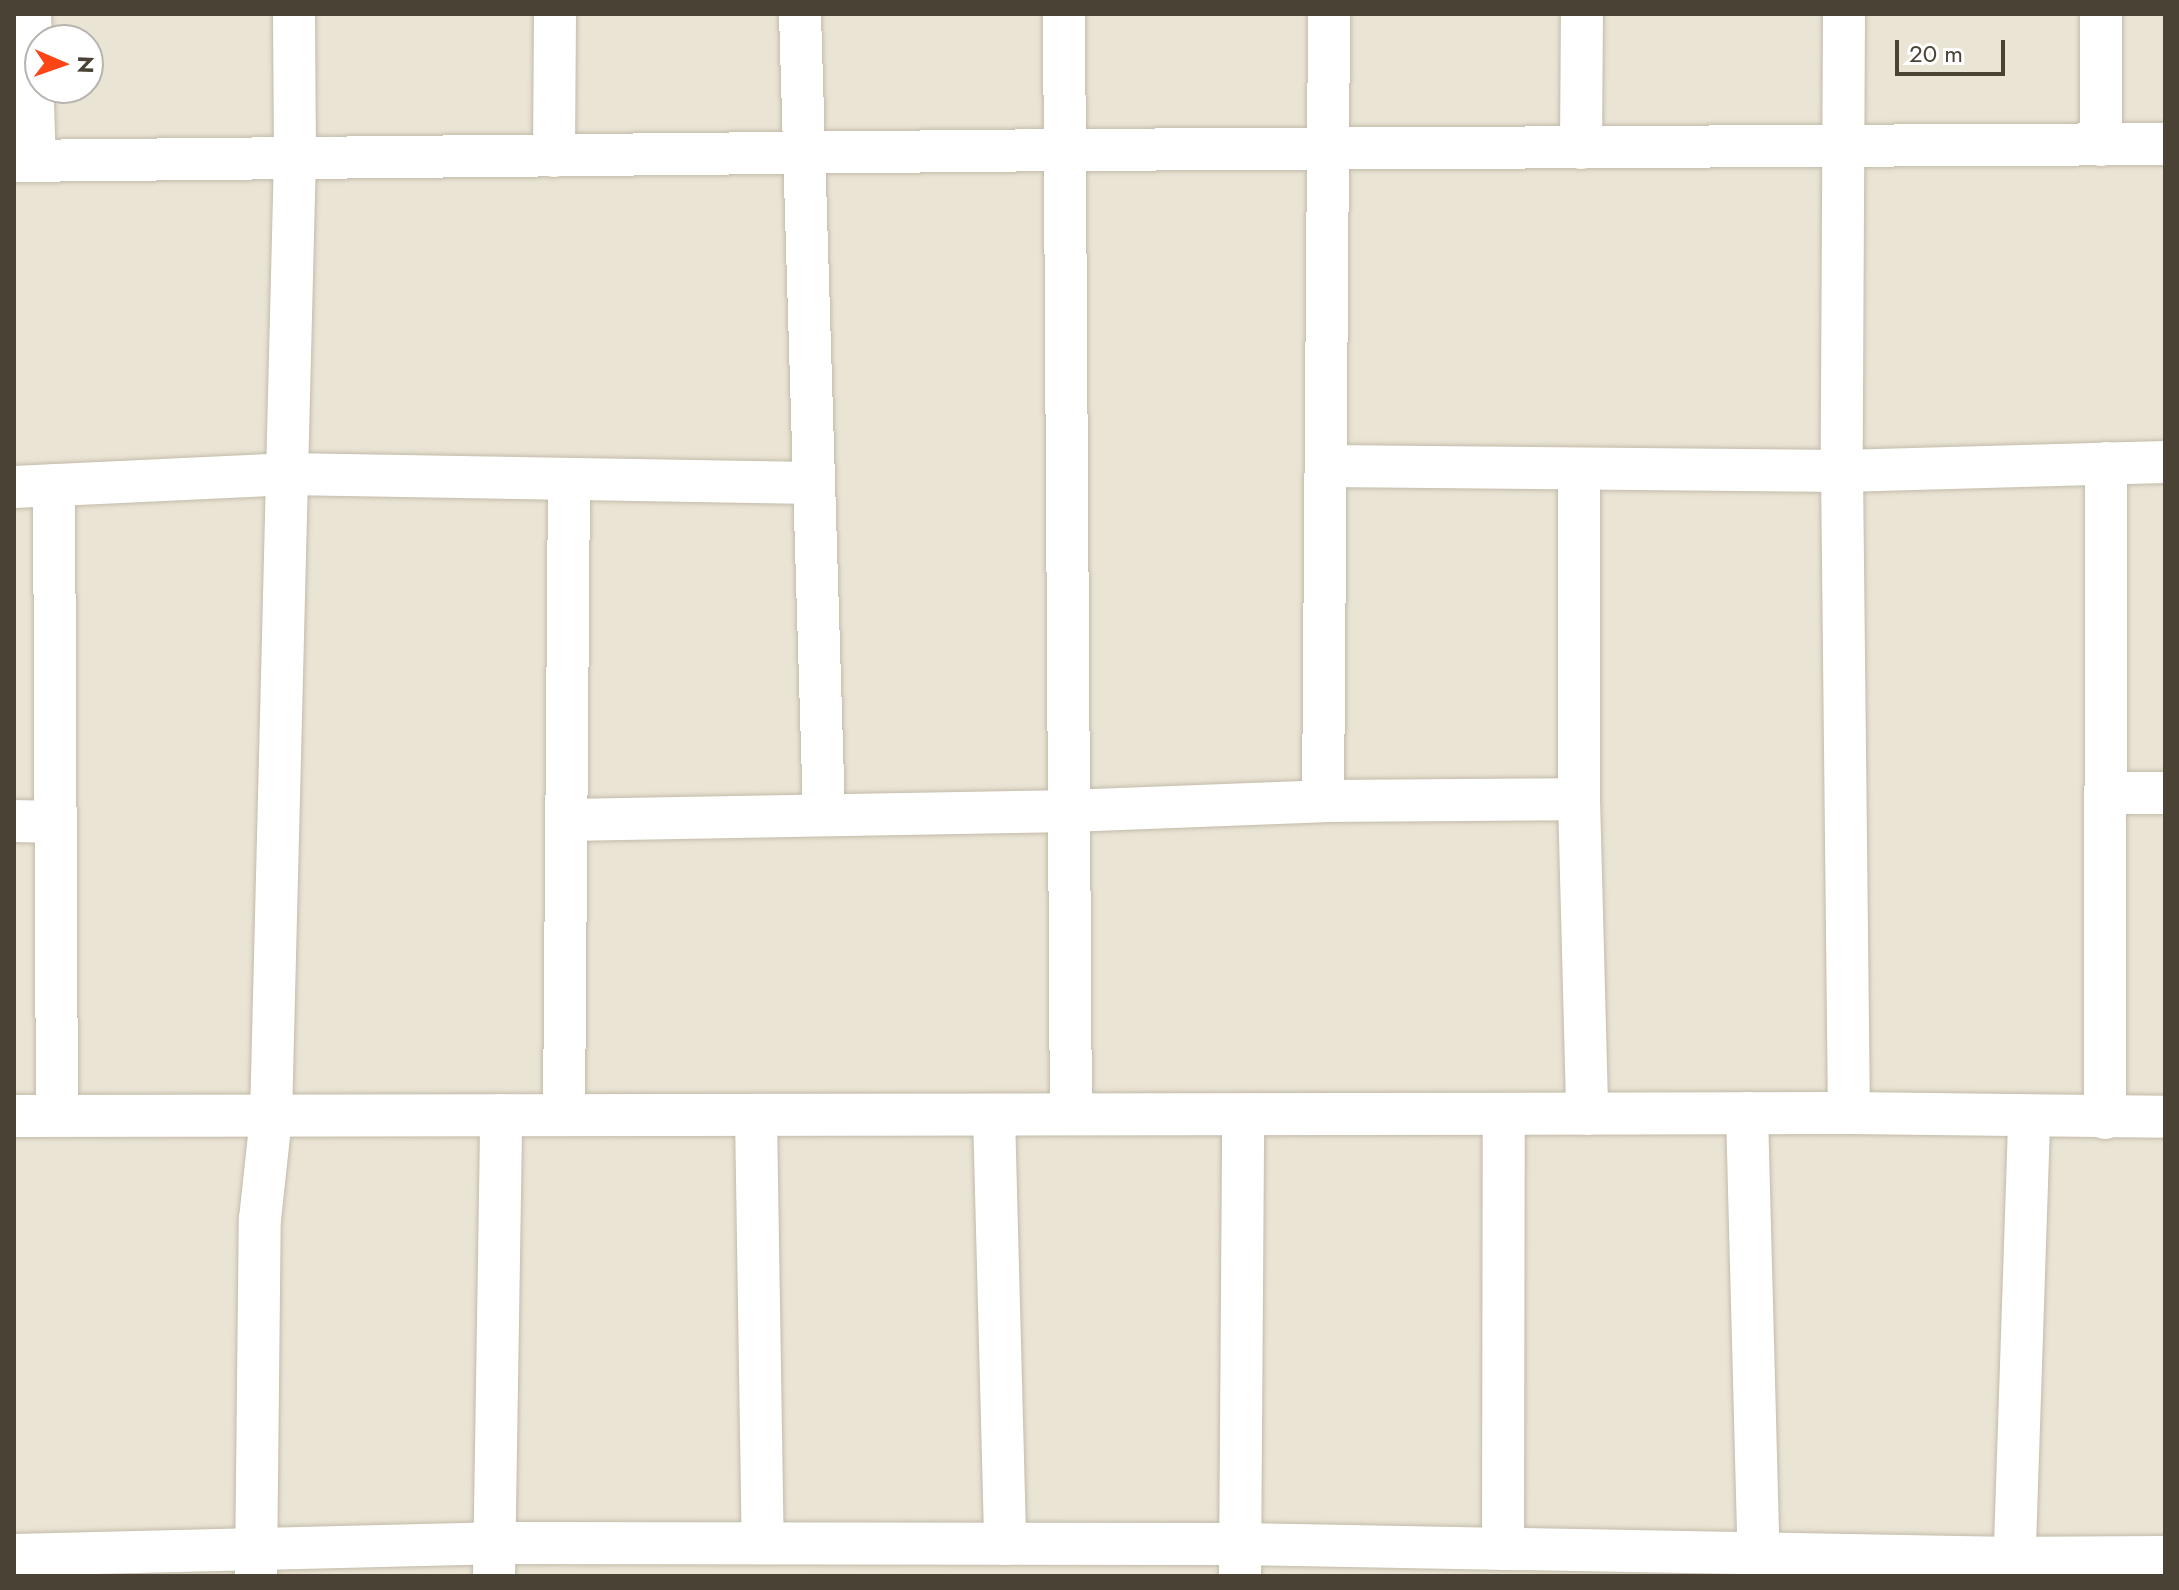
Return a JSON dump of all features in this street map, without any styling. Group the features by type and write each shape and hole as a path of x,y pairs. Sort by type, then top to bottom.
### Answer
{"street":[{"path":"30,14 25,161 1064,150 2165,144"},
{"path":"256,1563 260,1219 271,1117 295,158 294,14"},
{"path":"554,156 555,14"},
{"path":"800,14 824,814"},
{"path":"1064,14 1071,1114"},
{"path":"1323,801 1329,14"},
{"path":"1581,148 1582,14"},
{"path":"1844,14 1842,471 1849,1113"},
{"path":"2101,14 2101,145"},
{"path":"1327,466 1579,471 1842,471 2165,462"},
{"path":"2105,1118 2106,463"},
{"path":"1579,471 1579,799 1587,1114"},
{"path":"57,1114 55,822 34,486 286,474 813,483"},
{"path":"564,1115 569,480"},
{"path":"2106,793 2165,793"},
{"path":"567,820 1068,811 1323,801 1579,799"},
{"path":"14,821 55,822"},
{"path":"1747,1113 1759,1564"},
{"path":"14,1116 1849,1113 2029,1118 2165,1117"},
{"path":"1503,1549 1504,1114"},
{"path":"494,1559 501,1115"},
{"path":"756,1115 763,1543"},
{"path":"994,1115 1005,1544"},
{"path":"1240,1560 1243,1115"},
{"path":"2014,1567 2029,1118"},
{"path":"14,1555 256,1563 494,1559 763,1543 940,1560 1005,1544 1240,1560 1503,1549 1759,1564 2014,1567 2165,1557"}],"shaded area":[{"path":"14,14 2165,14 2165,1576 14,1576"}]}
